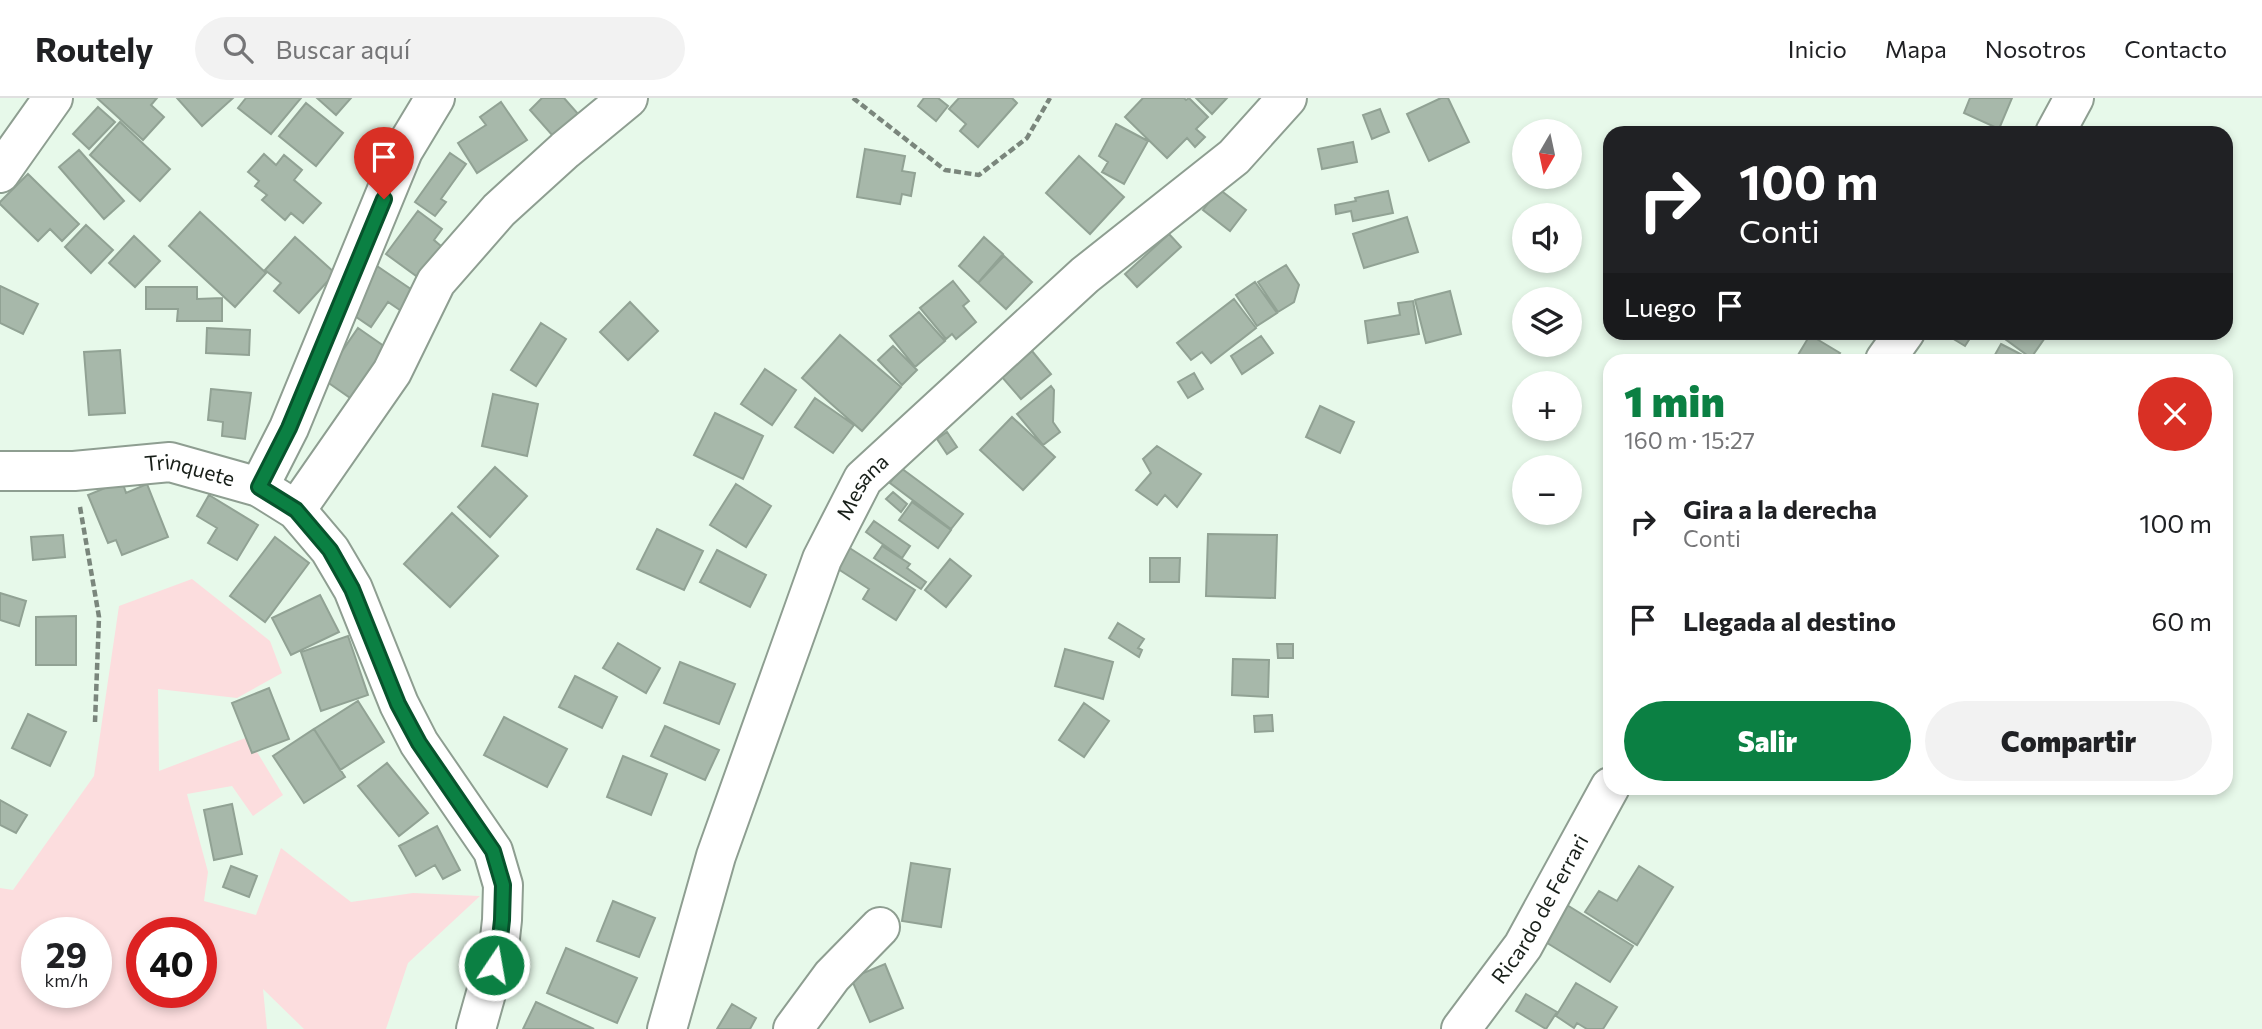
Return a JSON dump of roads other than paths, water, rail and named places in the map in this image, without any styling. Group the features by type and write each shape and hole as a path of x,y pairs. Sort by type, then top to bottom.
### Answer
{"street":[{"path":"0,173 52,98"},
{"path":"259,487 289,428 403,151 435,98"},
{"path":"296,510 391,372 436,282 499,210 628,98"},
{"name":"Mesana","path":"667,1029 726,831 822,559 863,479 1085,275 1234,157 1287,98"},
{"path":"2060,126 2074,98"},
{"name":"Trinquete","path":"0,471 74,471 170,461 259,487 296,510 330,550 352,589 398,704 419,743 493,851 503,885 502,920 499,947 476,1029"},
{"name":"Ricardo de Ferrari","path":"1461,1029 1523,946 1606,795"},
{"path":"793,1029 832,976 880,926"}]}
